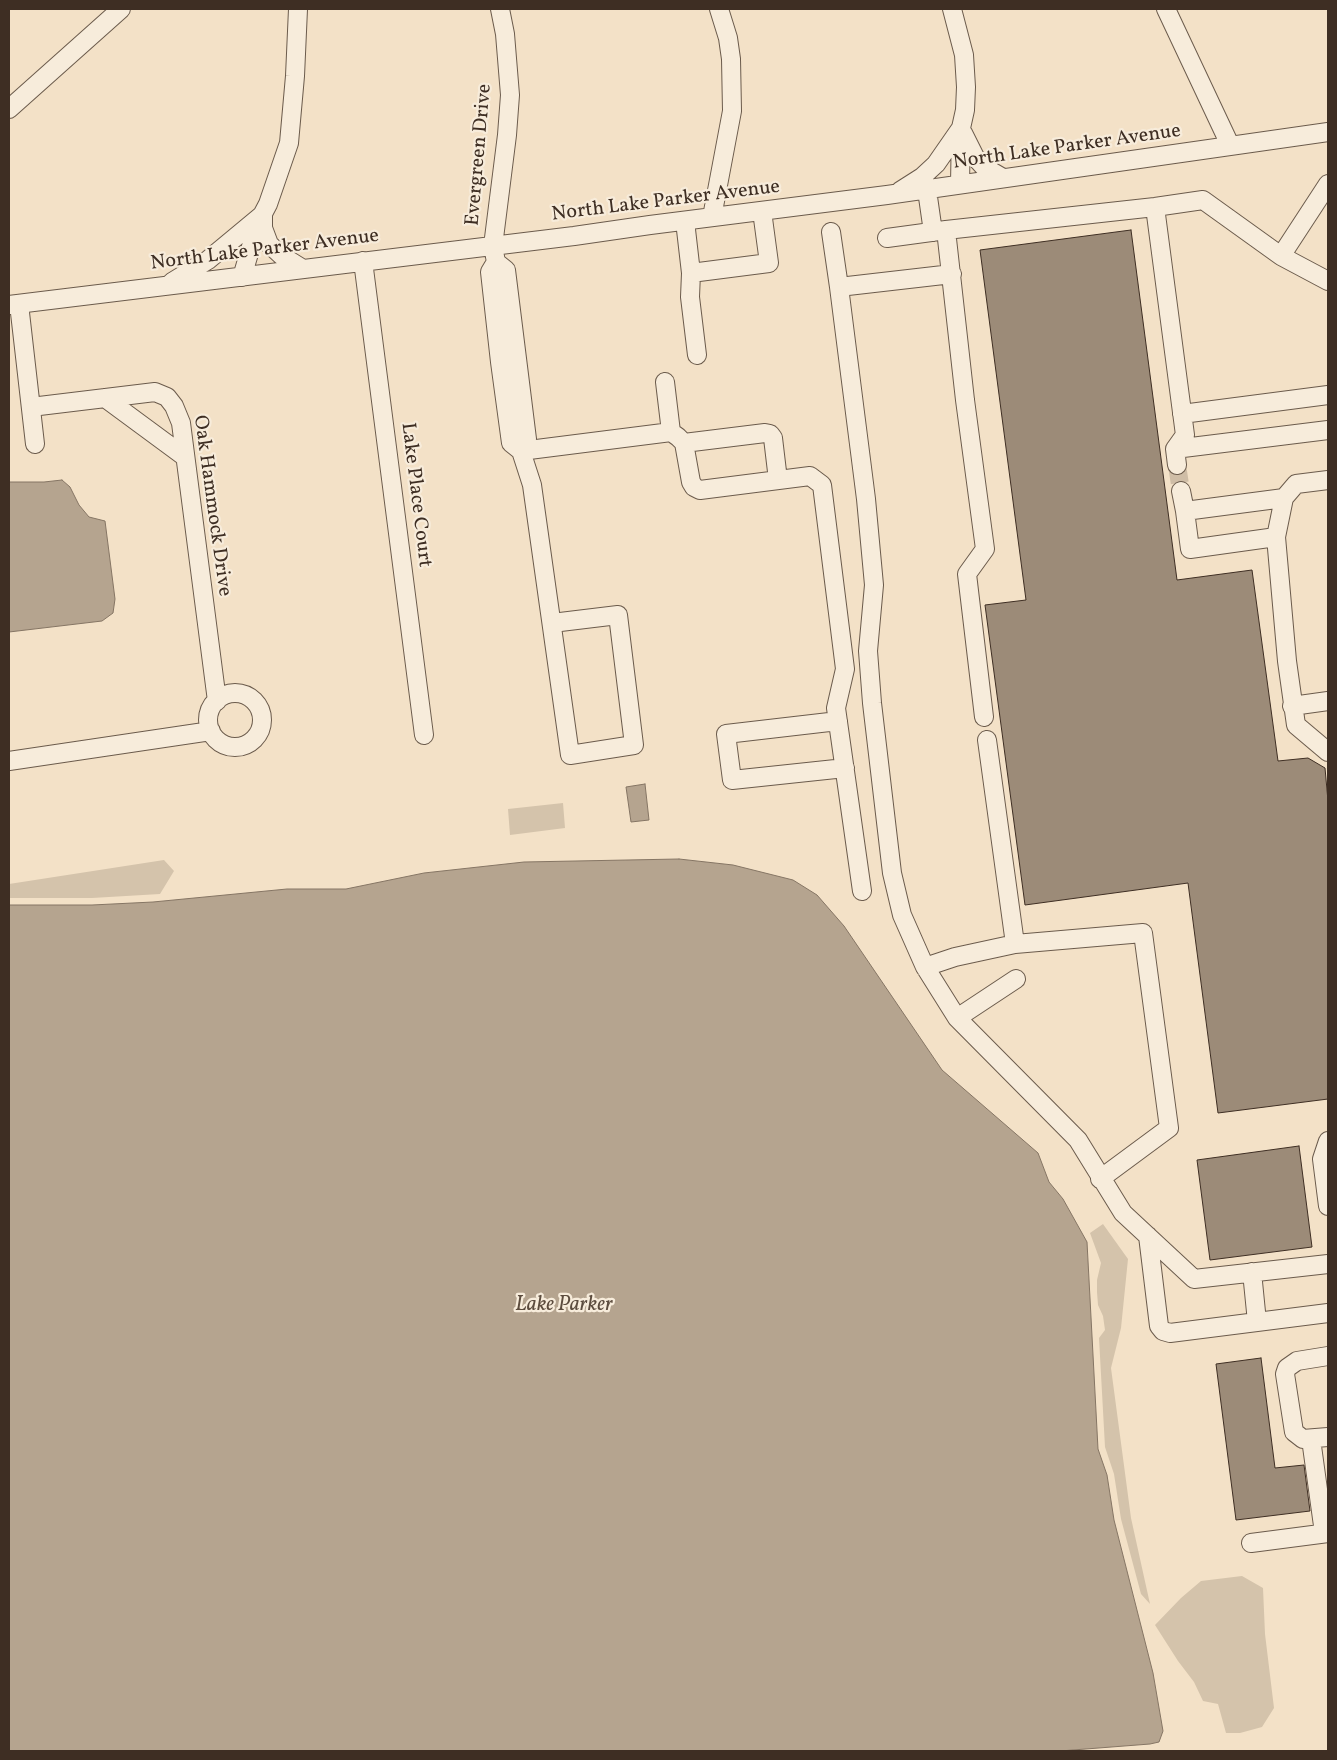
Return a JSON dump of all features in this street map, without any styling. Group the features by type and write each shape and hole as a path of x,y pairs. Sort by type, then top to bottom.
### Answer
{"street":[{"path":"9,109 120,9"},
{"path":"242,277 258,223 276,182 289,143 298,9"},
{"name":"Evergreen Drive","path":"500,9 505,34 510,95 495,254 490,272 511,443 521,451 532,485 570,755 634,745 618,615 552,624"},
{"path":"712,217 732,111 731,59 728,38 719,9"},
{"path":"952,9 964,55 966,79 965,110 961,128 960,184"},
{"path":"1166,9 1230,145"},
{"path":"961,128 975,157 984,167 1003,178"},
{"path":"894,194 922,177 936,164 961,128"},
{"name":"North Lake Parker Avenue","path":"14,304 242,277 363,260 495,254 684,221 927,190 1328,132"},
{"path":"1281,256 1328,184"},
{"path":"927,190 952,274 965,400 985,549 967,574 984,717"},
{"path":"886,238 1203,200 1281,256 1328,282"},
{"path":"1155,207 1185,435 1176,457 1328,430"},
{"path":"691,273 768,263 762,211"},
{"path":"263,214 263,228 269,244 282,256 304,268"},
{"path":"166,285 208,260 263,214"},
{"path":"684,221 691,273 690,297 696,355"},
{"path":"831,232 870,540 874,585 868,651 892,873 902,915 925,967 957,1018 1078,1140 1100,1179 1123,1213 1194,1279 1328,1264"},
{"name":"Lake Place Court","path":"363,260 424,735"},
{"path":"839,287 952,274"},
{"path":"14,304 31,407 35,444"},
{"path":"665,382 677,438 694,487 700,490 810,476 822,485 845,669 836,708 862,892"},
{"name":"Oak Hammock Drive","path":"31,407 155,392 167,397 174,406 180,423 185,457 217,702"},
{"path":"1182,414 1328,395"},
{"path":"105,398 185,457"},
{"path":"521,451 765,433 770,434 773,438 778,480"},
{"path":"1328,480 1296,484 1284,498 1276,537 1292,706 1296,725 1328,752"},
{"path":"1181,491 1190,549 1276,537"},
{"path":"1185,510 1284,498"},
{"path":"231,694 240,694 255,702 260,709 262,726 254,740 246,745 230,747 222,744 215,738 211,731 209,715 217,702 223,696 231,694"},
{"path":"1292,706 1328,701"},
{"path":"838,721 726,734 732,780 845,768"},
{"path":"9,761 211,731"},
{"path":"987,740 1016,944"},
{"path":"925,967 955,957 1016,944 1144,933 1169,1128 1100,1179"},
{"path":"957,1018 1016,979"},
{"path":"1328,1144 1322,1159 1328,1205"},
{"path":"1148,1236 1159,1326 1163,1331 1170,1333 1328,1313"},
{"path":"1252,1272 1256,1322"},
{"path":"1251,1543 1326,1533 1320,1438 1302,1439 1294,1432 1285,1374 1287,1368 1297,1361 1328,1356"}],"shaded area":[{"path":"563,803 565,828 510,835 508,809"},
{"path":"164,860 174,871 160,894 92,898 9,898 9,884"},
{"path":"1103,1224 1128,1259 1121,1328 1111,1368 1131,1518 1150,1604 1141,1594 1121,1519 1114,1474 1105,1447 1099,1338 1105,1330 1103,1316 1098,1305 1097,1292 1097,1280 1101,1263 1090,1233"},
{"path":"1242,1576 1263,1588 1265,1634 1274,1708 1262,1727 1240,1733 1226,1733 1218,1704 1203,1701 1194,1682 1155,1625 1181,1598 1201,1581"}],"water":[{"path":"62,480 70,487 79,505 89,517 105,521 115,599 113,613 102,621 9,632 9,482"},
{"path":"645,784 649,820 631,822 626,787"},
{"name":"Lake Parker","path":"679,859 733,865 793,880 817,895 844,926 942,1070 1038,1153 1049,1182 1063,1199 1087,1242 1098,1449 1107,1475 1114,1520 1153,1673 1163,1731 1159,1742 1060,1751 9,1751 9,905 92,905 153,902 287,889 346,889 424,873 524,862"}],"building":[{"path":"1131,230 1177,580 1252,570 1278,761 1308,758 1325,768 1328,801 1328,1099 1218,1113 1188,883 1025,905 985,605 1026,600 980,250"},
{"path":"1299,1146 1312,1247 1210,1260 1197,1160"},
{"path":"1261,1358 1275,1468 1304,1465 1310,1511 1236,1520 1216,1364"}],"tunnel":[{"path":"1177,465 1181,491"}]}
